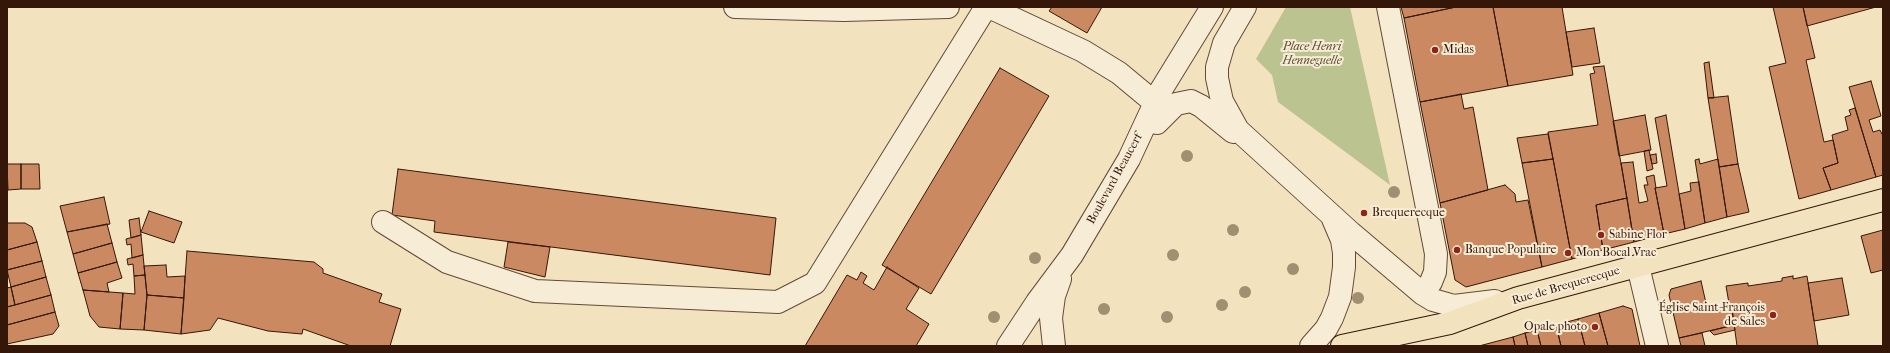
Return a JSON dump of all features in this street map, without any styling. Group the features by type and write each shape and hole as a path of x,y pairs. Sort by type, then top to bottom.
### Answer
{"main road":[{"name":"Rue de Brequerecque","path":"1342,346 1450,323 1518,298 1883,200"}],"street":[{"path":"735,7 844,10 948,7"},
{"path":"383,222 447,262 535,291 778,302 815,283 987,7 1083,51 1119,73 1160,108"},
{"path":"1160,108 1212,7"},
{"path":"1245,7 1231,30 1219,56 1217,78 1226,111 1238,130 1332,216 1393,270 1423,294 1433,300 1454,306 1518,298"},
{"path":"1388,7 1436,254 1435,272 1431,282 1423,294"},
{"path":"1160,108 1181,102 1196,102 1259,150"},
{"name":"Boulevard Beaucerf","path":"1012,342 1072,255 1160,108"},
{"path":"1310,346 1326,328 1338,305 1340,297 1344,267 1344,253 1342,240 1332,216"},
{"path":"1054,346 1051,329 1052,307 1059,283 1072,255"},
{"path":"1638,266 1657,346"}],"green space":[{"name":"Place Henri Henneguelle","path":"1286,7 1350,7 1390,185 1278,102 1272,75 1256,59"}],"building":[{"path":"1052,7 1102,7 1087,33 1049,11"},
{"path":"1401,7 1456,7 1404,18"},
{"path":"1456,7 1493,7 1508,86 1420,102 1404,18"},
{"path":"1493,7 1562,7 1573,75 1508,86"},
{"path":"1773,7 1803,7 1815,58 1806,60 1824,142 1833,140 1838,163 1823,168 1831,190 1799,199 1769,67 1786,63"},
{"path":"1803,7 1876,7 1807,26"},
{"path":"1594,28 1600,63 1572,67 1566,32"},
{"path":"1709,62 1714,98 1708,98 1704,63"},
{"path":"1604,66 1627,198 1596,205 1603,250 1572,259 1548,132 1598,125 1590,74 1595,73 1593,67"},
{"path":"1000,68 1049,96 931,294 882,265"},
{"path":"1871,81 1881,116 1869,120 1873,132 1880,130 1883,136 1883,175 1876,177 1849,87"},
{"path":"1461,94 1464,109 1473,107 1488,190 1440,203 1420,102"},
{"path":"1728,96 1738,164 1719,167 1708,98"},
{"path":"1855,108 1876,177 1831,190 1823,168 1838,163 1832,135 1848,130 1845,117 1851,115 1849,110"},
{"path":"1645,115 1651,150 1619,156 1613,121"},
{"path":"1666,115 1685,229 1664,234 1655,188 1667,186 1655,118"},
{"path":"1548,134 1553,159 1522,163 1517,138"},
{"path":"1649,150 1653,169 1647,171 1644,151"},
{"path":"1656,154 1657,163 1652,164 1650,155"},
{"path":"1553,159 1572,259 1542,267 1522,163"},
{"path":"1699,159 1700,164 1718,159 1727,217 1705,223 1695,160"},
{"path":"1633,162 1639,203 1648,201 1644,185 1648,185 1646,177 1654,175 1664,234 1634,242 1621,163"},
{"path":"7,164 21,164 21,189 8,190"},
{"path":"21,164 39,164 40,189 21,189"},
{"path":"1738,164 1749,212 1727,217 1719,167"},
{"path":"398,169 776,218 770,275 434,232 435,221 392,215"},
{"path":"1699,182 1705,223 1685,229 1679,194 1691,191 1690,183"},
{"path":"1505,185 1515,194 1516,202 1528,200 1542,267 1466,287 1455,280 1440,203"},
{"path":"104,197 110,224 67,232 60,206"},
{"path":"1627,198 1634,242 1603,250 1596,205"},
{"path":"149,211 182,222 174,243 141,232"},
{"path":"139,218 141,235 131,238 129,220"},
{"path":"7,223 25,223 32,227 37,242 7,250"},
{"path":"107,224 112,243 73,254 67,232"},
{"path":"1883,230 1883,270 1871,273 1861,236"},
{"path":"141,235 143,255 132,258 131,244 127,245 126,239"},
{"path":"37,242 42,261 7,270 7,250"},
{"path":"508,242 550,247 545,277 504,267"},
{"path":"112,243 117,262 78,273 73,254"},
{"path":"187,251 314,262 323,269 323,273 382,294 379,302 401,309 390,346 351,346 303,329 302,334 268,331 218,318 210,330 181,334"},
{"path":"143,255 145,275 134,276 133,264 128,265 127,259"},
{"path":"42,261 46,277 11,287 7,270"},
{"path":"117,262 122,278 107,283 109,292 83,290 78,273"},
{"path":"166,265 167,277 185,276 184,298 147,295 144,266"},
{"path":"887,267 919,288 906,309 929,324 916,346 805,346 847,275 857,280 861,272 867,276 863,283 874,290"},
{"path":"145,275 147,295 144,330 120,329 123,293 135,294 134,276"},
{"name":"Église Saint-François de Sales","path":"1793,276 1793,279 1807,276 1818,346 1737,346 1732,309 1730,309 1726,286 1748,283 1748,286 1782,281 1782,278"},
{"path":"46,277 51,295 15,305 11,287"},
{"path":"1842,278 1849,315 1814,321 1808,283"},
{"path":"1701,281 1708,312 1732,309 1734,325 1679,338 1669,295 1671,289"},
{"path":"11,287 15,305 7,307 7,288"},
{"path":"83,290 123,293 120,329 99,327 90,316"},
{"path":"51,295 55,312 7,325 7,307"},
{"path":"147,295 184,298 181,334 144,330"},
{"path":"1623,306 1632,309 1640,346 1608,346 1599,313"},
{"path":"55,312 59,326 53,334 7,344 7,325"},
{"path":"1599,313 1608,346 1585,346 1578,319"},
{"path":"1578,319 1585,346 1561,346 1556,325"},
{"path":"1556,325 1561,346 1541,346 1537,330"},
{"path":"1734,325 1735,330 1714,335 1710,331"},
{"path":"1537,330 1541,346 1528,346 1525,333"},
{"path":"1525,333 1528,346 1515,346 1513,337"},
{"path":"1702,333 1705,346 1681,346 1679,338"},
{"path":"1513,337 1515,346 1479,346"}],"place":[{"name":"Midas","path":"1435,50"},
{"name":"Brequerecque","path":"1364,213"},
{"name":"Sabine Flor","path":"1601,235"},
{"name":"Banque Populaire","path":"1457,250"},
{"name":"Mon Bocal Vrac","path":"1568,253"},
{"name":"Église Saint-François de Sales","path":"1773,315"},
{"name":"Opale photo","path":"1595,327"}]}
